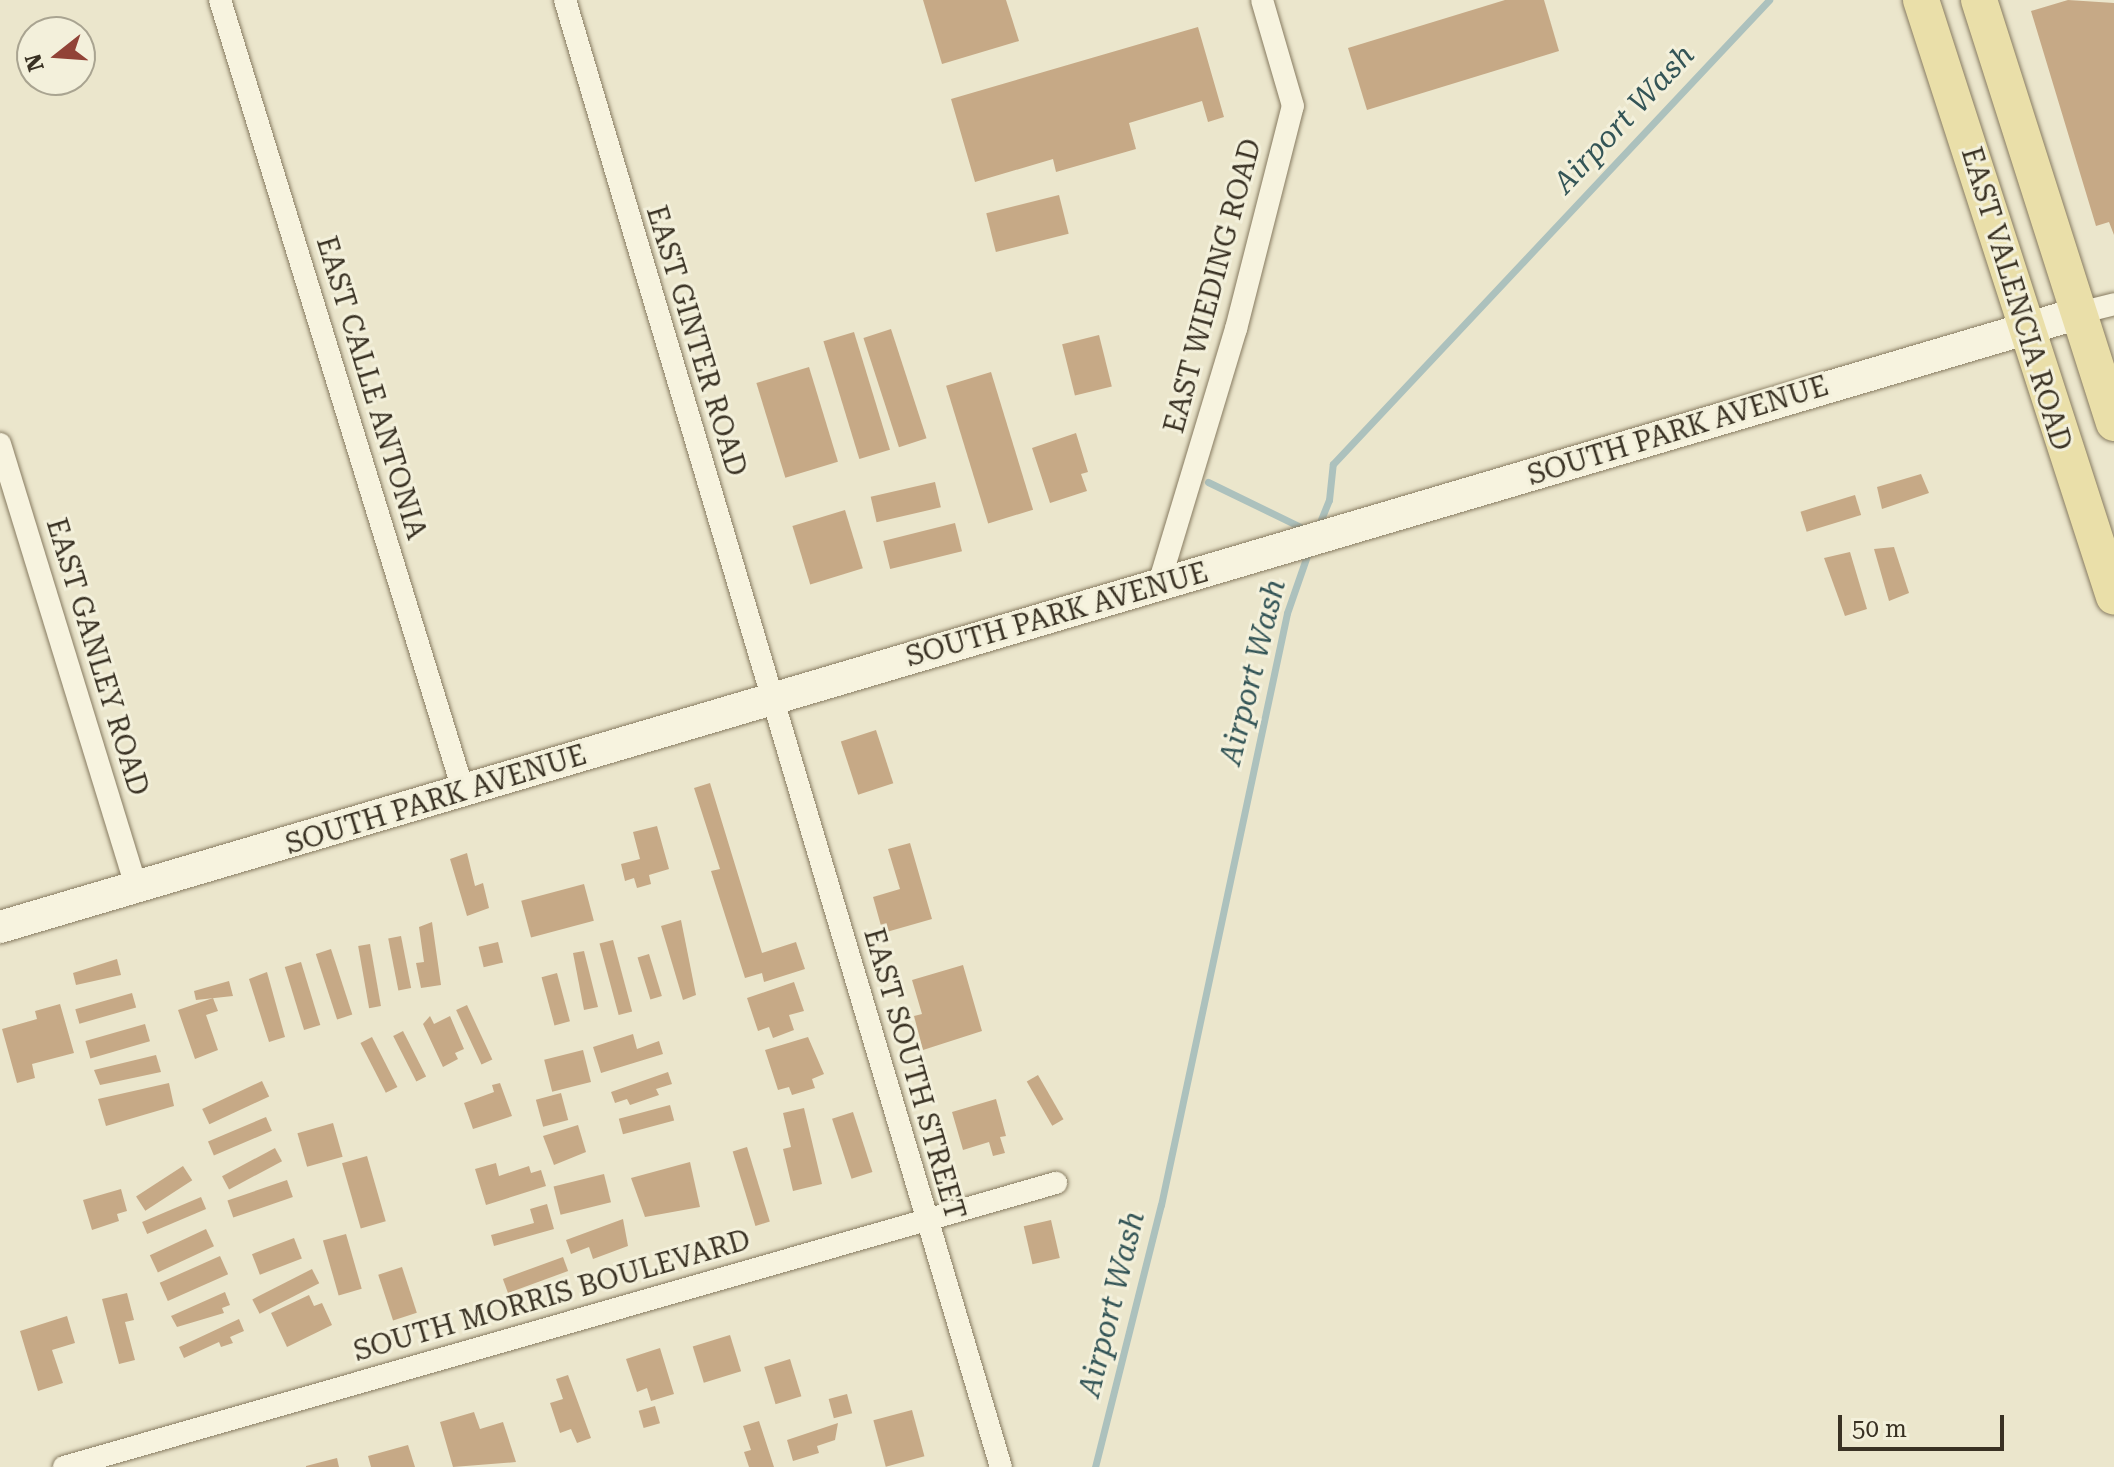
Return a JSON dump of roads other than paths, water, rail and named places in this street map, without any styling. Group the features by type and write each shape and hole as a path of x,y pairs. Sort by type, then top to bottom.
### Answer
{"main road":[{"name":"EAST VALENCIA ROAD","path":"1921,0 2114,597"},
{"name":"EAST VALENCIA ROAD","path":"1979,0 2114,423"},
{"name":"SOUTH PARK AVENUE","path":"0,927 464,793 772,697 1158,587 2079,313"}],"street":[{"name":"EAST CALLE ANTONIA","path":"220,0 464,793"},
{"name":"EAST GINTER ROAD","path":"565,0 772,697"},
{"name":"EAST WIEDING ROAD","path":"1158,587 1236,329 1293,106 1262,0"},
{"name":"SOUTH PARK AVENUE","path":"2079,313 2114,304"},
{"name":"EAST GANLEY ROAD","path":"0,444 137,888"},
{"name":"EAST SOUTH STREET","path":"772,697 1001,1467"},
{"name":"SOUTH MORRIS BOULEVARD","path":"64,1467 1056,1183"}],"waterway":[{"name":"Airport Wash","path":"1318,527 1329,500 1333,464 1769,0"},
{"path":"1208,482 1307,530"},
{"name":"Airport Wash","path":"1095,1467 1161,1205 1287,613 1309,550"}]}
